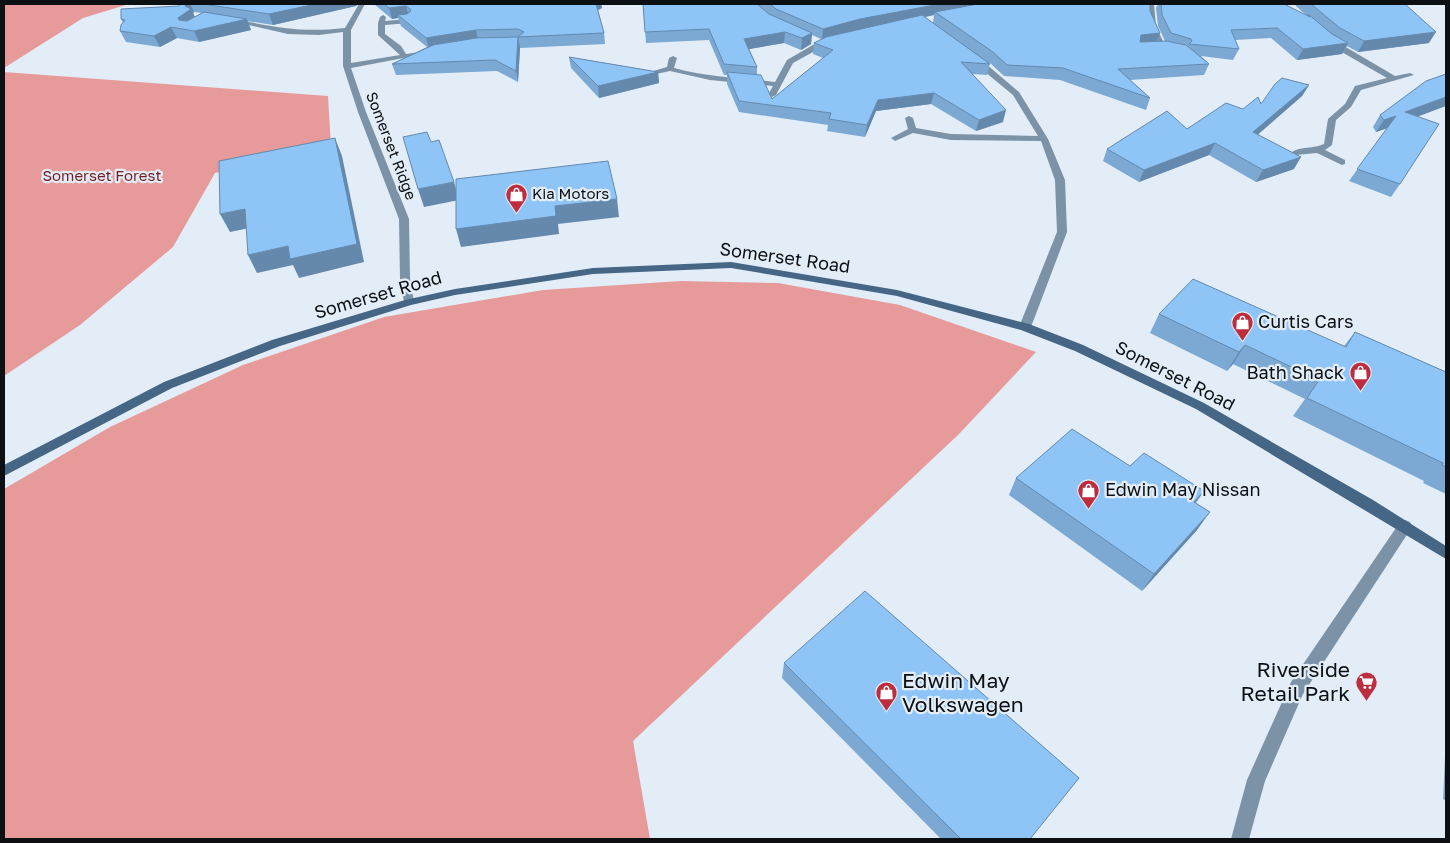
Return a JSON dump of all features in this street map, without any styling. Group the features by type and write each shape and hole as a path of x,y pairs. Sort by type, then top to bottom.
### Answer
{"street":[{"name":"Somerset Ridge","path":"362,4 347,30 347,66 362,112 404,219 405,278 409,302"},
{"path":"1162,48 1151,26 1150,14 1153,4 1163,5"},
{"path":"224,20 288,32 320,33 347,30"},
{"path":"404,56 382,35 382,20 409,20"},
{"path":"1324,36 1394,79"},
{"path":"812,40 820,44"},
{"path":"772,95 790,62 820,44 836,40"},
{"path":"347,66 430,52"},
{"path":"972,57 1016,94 1044,139 1060,180 1062,232 1025,327"},
{"path":"670,69 673,58"},
{"path":"646,74 670,69 696,77 731,78 777,84"},
{"path":"1296,152 1318,150 1328,145 1332,119 1348,104 1358,88 1410,75"},
{"path":"909,118 912,130"},
{"path":"895,138 912,130 951,137 1044,139"},
{"path":"1318,150 1342,162"},
{"name":"Somerset Road","path":"4,471 168,385 276,343 409,302 455,292 593,271 731,265 897,293 1025,327 1078,348 1200,406 1405,526 1446,553"},
{"path":"1240,839 1256,780 1298,688 1405,526"}],"green space":[{"path":"4,4 129,4 83,18 4,68"},
{"name":"Somerset Forest","path":"4,72 328,96 331,147 215,173 173,247 80,325 4,376"},
{"path":"681,281 778,283 900,305 1036,352 959,434 633,741 650,839 4,839 4,489 110,427 243,365 384,317 543,290"}],"building":[{"path":"180,4 186,4 185,6 191,9 178,18 179,20 187,21 204,12 247,19 194,31 171,27 154,36 120,31 121,25 125,20 121,19 121,9 179,6"},
{"path":"203,4 316,4 269,14"},
{"path":"384,4 596,4 604,33 518,37 524,32 518,29 476,30 426,38 398,15 407,14 411,11 410,9 406,6 389,8"},
{"path":"643,4 757,4 769,14 812,33 802,38 785,32 744,39 757,67 724,64 709,29 645,32"},
{"path":"770,4 940,4 860,19 823,29 776,9"},
{"path":"978,4 1150,4 1150,11 1160,33 1141,35 1140,42 1166,41 1186,45 1209,64 1118,69 1150,98 1063,68 1007,65 993,52 935,12"},
{"path":"1161,4 1284,4 1310,17 1308,14 1332,34 1348,43 1303,49 1277,28 1231,30 1239,49 1189,44 1192,41 1191,39 1171,33 1162,15"},
{"path":"1311,4 1405,4 1436,32 1364,41 1340,28"},
{"path":"922,15 990,64 961,62 1006,110 979,120 934,93 878,100 867,125 829,119 831,113 739,101 727,72 761,75 772,99 833,50 814,43 826,37"},
{"path":"518,37 516,71 495,60 392,64 433,45 476,38"},
{"path":"569,57 658,72 598,86"},
{"path":"1446,74 1446,97 1405,112 1439,124 1400,184 1357,169 1396,116 1384,120 1380,115 1426,81"},
{"path":"1282,78 1309,85 1253,132 1301,157 1263,170 1215,143 1144,170 1107,149 1167,111 1187,129 1226,103 1243,109 1258,97 1261,104 1275,84"},
{"path":"427,132 431,142 439,140 454,182 418,189 403,137"},
{"path":"335,138 357,244 290,259 288,246 248,255 245,209 220,214 219,161"},
{"path":"608,161 617,199 555,206 556,216 456,229 456,179"},
{"path":"1193,279 1346,347 1355,332 1446,372 1446,467 1442,465 1443,463 1307,398 1319,380 1245,345 1239,352 1159,314"},
{"path":"1072,429 1130,466 1144,453 1204,491 1194,502 1210,512 1154,574 1016,478"},
{"path":"865,591 1079,778 1030,839 961,839 784,663"}],"place":[{"name":"Kia Motors","path":"516,213"},
{"name":"Curtis Cars","path":"1242,341"},
{"name":"Bath Shack","path":"1360,392"},
{"name":"Edwin May Nissan","path":"1089,509"},
{"name":"Riverside Retail Park","path":"1366,701"},
{"name":"Edwin May Volkswagen","path":"886,712"}]}
